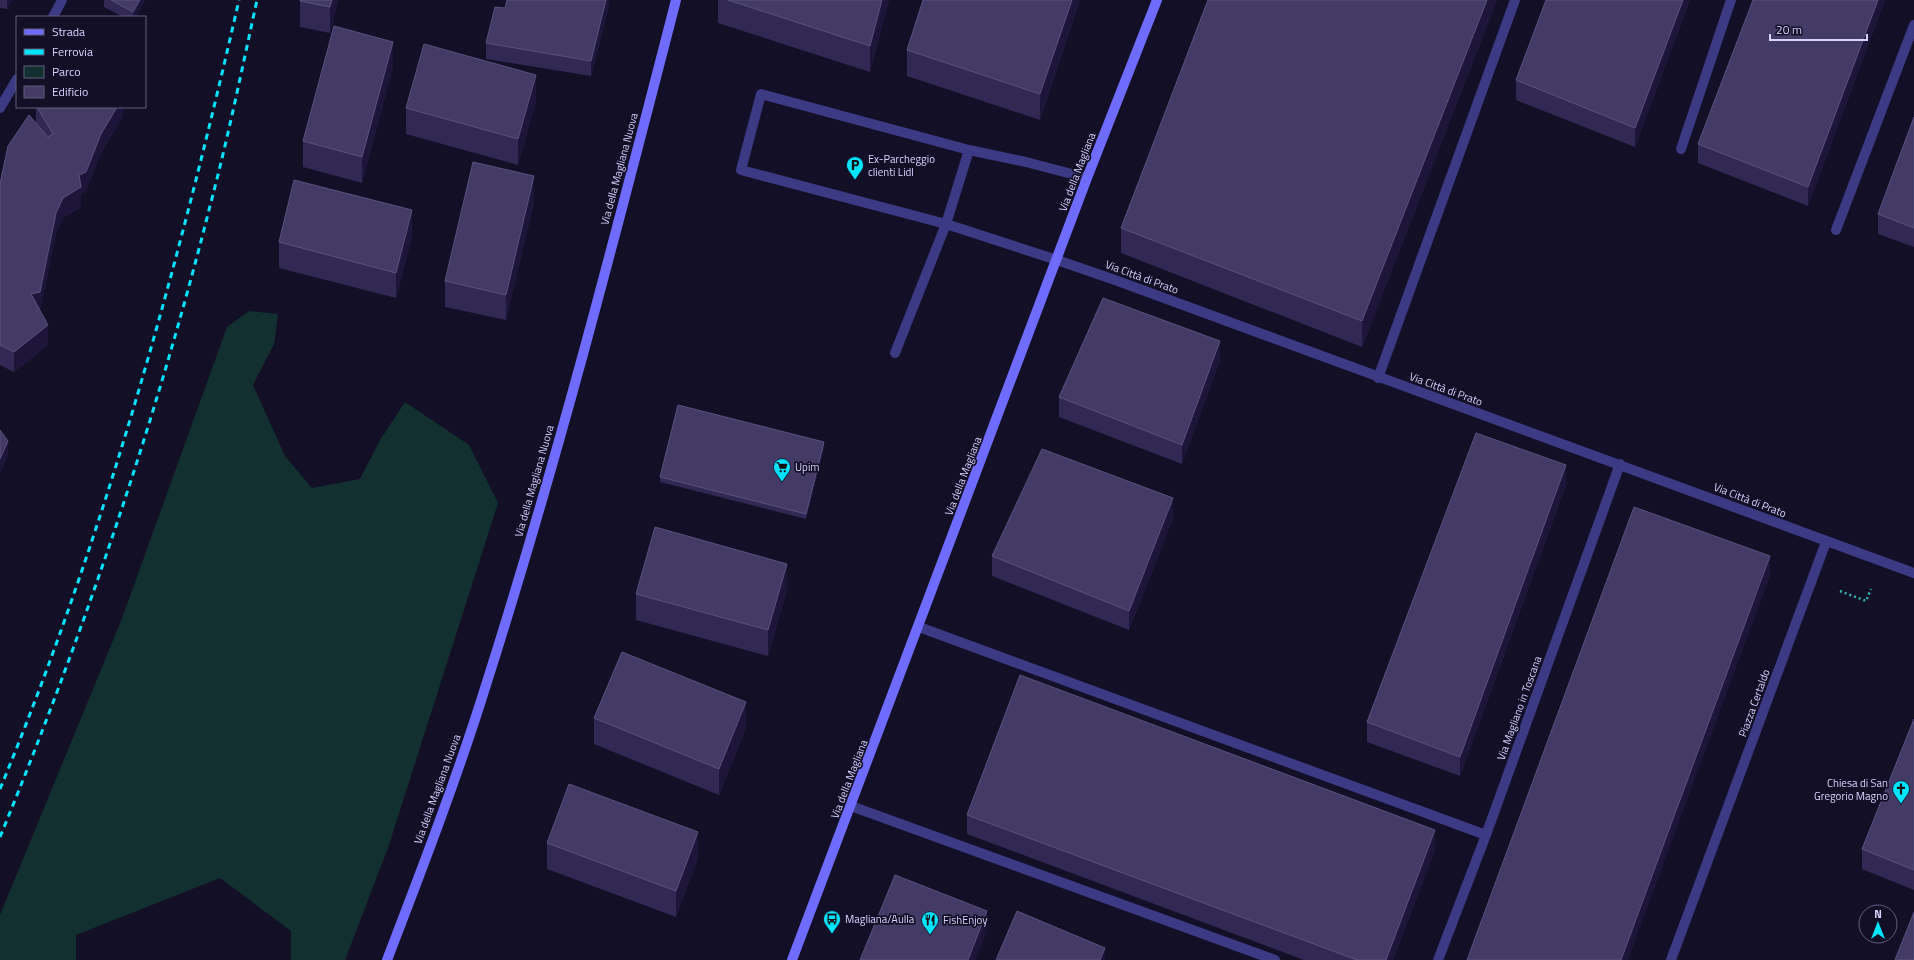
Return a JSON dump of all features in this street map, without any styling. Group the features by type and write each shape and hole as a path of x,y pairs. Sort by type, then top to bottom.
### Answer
{"main road":[{"name":"Via della Magliana Nuova","path":"387,960 454,780 486,687 516,588 577,375 676,0"},
{"name":"Via della Magliana","path":"792,960 919,627 1087,178 1157,0"}],"street":[{"path":"54,16 62,0"},
{"path":"1378,378 1516,0"},
{"path":"1681,149 1731,0"},
{"path":"1836,230 1914,25"},
{"path":"0,108 16,81"},
{"name":"Via Città di Prato","path":"970,150 761,94 741,170 946,224 1115,280 1378,378 1620,464 1826,542"},
{"path":"895,353 946,224 970,150 1026,162 1087,178"},
{"name":"Via Magliano in Toscana","path":"1438,960 1486,835 1620,464"},
{"path":"1826,542 1914,573"},
{"name":"Piazza Certaldo","path":"1671,960 1826,542"},
{"path":"919,627 1486,835"},
{"path":"851,806 1275,960"}],"path":[{"path":"1840,591 1866,601 1871,589"}],"green space":[{"path":"249,311 278,314 274,344 253,385 285,456 312,488 360,479 380,440 405,402 469,445 498,503 388,848 345,960 291,960 291,931 220,878 76,935 76,960 0,960 0,915 121,621 227,327"}],"building":[{"path":"111,0 140,0 133,12"},
{"path":"300,0 332,0 330,7"},
{"path":"507,0 606,0 591,61 486,43 495,7 505,8"},
{"path":"728,0 882,0 870,46"},
{"path":"923,0 1072,0 1040,94 907,50"},
{"path":"1208,0 1487,0 1362,321 1121,228"},
{"path":"1546,0 1683,0 1635,128 1516,80"},
{"path":"1753,0 1878,0 1808,187 1698,144"},
{"path":"334,26 393,42 362,157 303,141"},
{"path":"424,44 536,75 518,139 406,108"},
{"path":"38,108 116,108 101,134 86,172 79,175 81,187 63,198 56,213 40,292 31,294 48,325 14,352 0,345 0,184 8,146 29,115 48,137 53,134"},
{"path":"1914,117 1914,228 1878,214"},
{"path":"473,162 534,176 506,295 445,281"},
{"path":"294,180 412,210 396,273 279,242"},
{"path":"1103,298 1220,341 1182,445 1059,397"},
{"path":"678,405 824,442 806,514 660,477"},
{"path":"0,430 8,441 0,459"},
{"path":"1476,433 1566,465 1460,757 1367,722"},
{"path":"1042,449 1173,498 1129,611 992,556"},
{"path":"1634,507 1770,556 1621,960 1467,960"},
{"path":"655,527 787,564 768,630 636,594"},
{"path":"622,652 746,702 719,769 594,718"},
{"path":"1020,675 1435,830 1386,960 1357,960 967,815"},
{"name":"Chiesa di San Gregorio Magno","path":"1914,719 1914,870 1862,849"},
{"path":"569,784 698,832 676,891 547,843"},
{"path":"895,875 987,911 968,960 860,960"},
{"path":"1017,911 1105,948 1100,960 996,960"},
{"path":"1914,912 1914,960 1895,960"}],"railway":[{"path":"0,789 38,693 73,596 106,498 136,400 191,201 239,0"},
{"path":"0,837 61,682 142,446 189,286 217,180 257,0"}],"place":[{"name":"Ex-Parcheggio clienti Lidl","path":"855,180"},
{"name":"Upim","path":"782,482"},
{"name":"Chiesa di San Gregorio Magno","path":"1901,804"},
{"name":"Magliana/Aulla","path":"832,934"},
{"name":"FishEnjoy","path":"930,935"}]}
